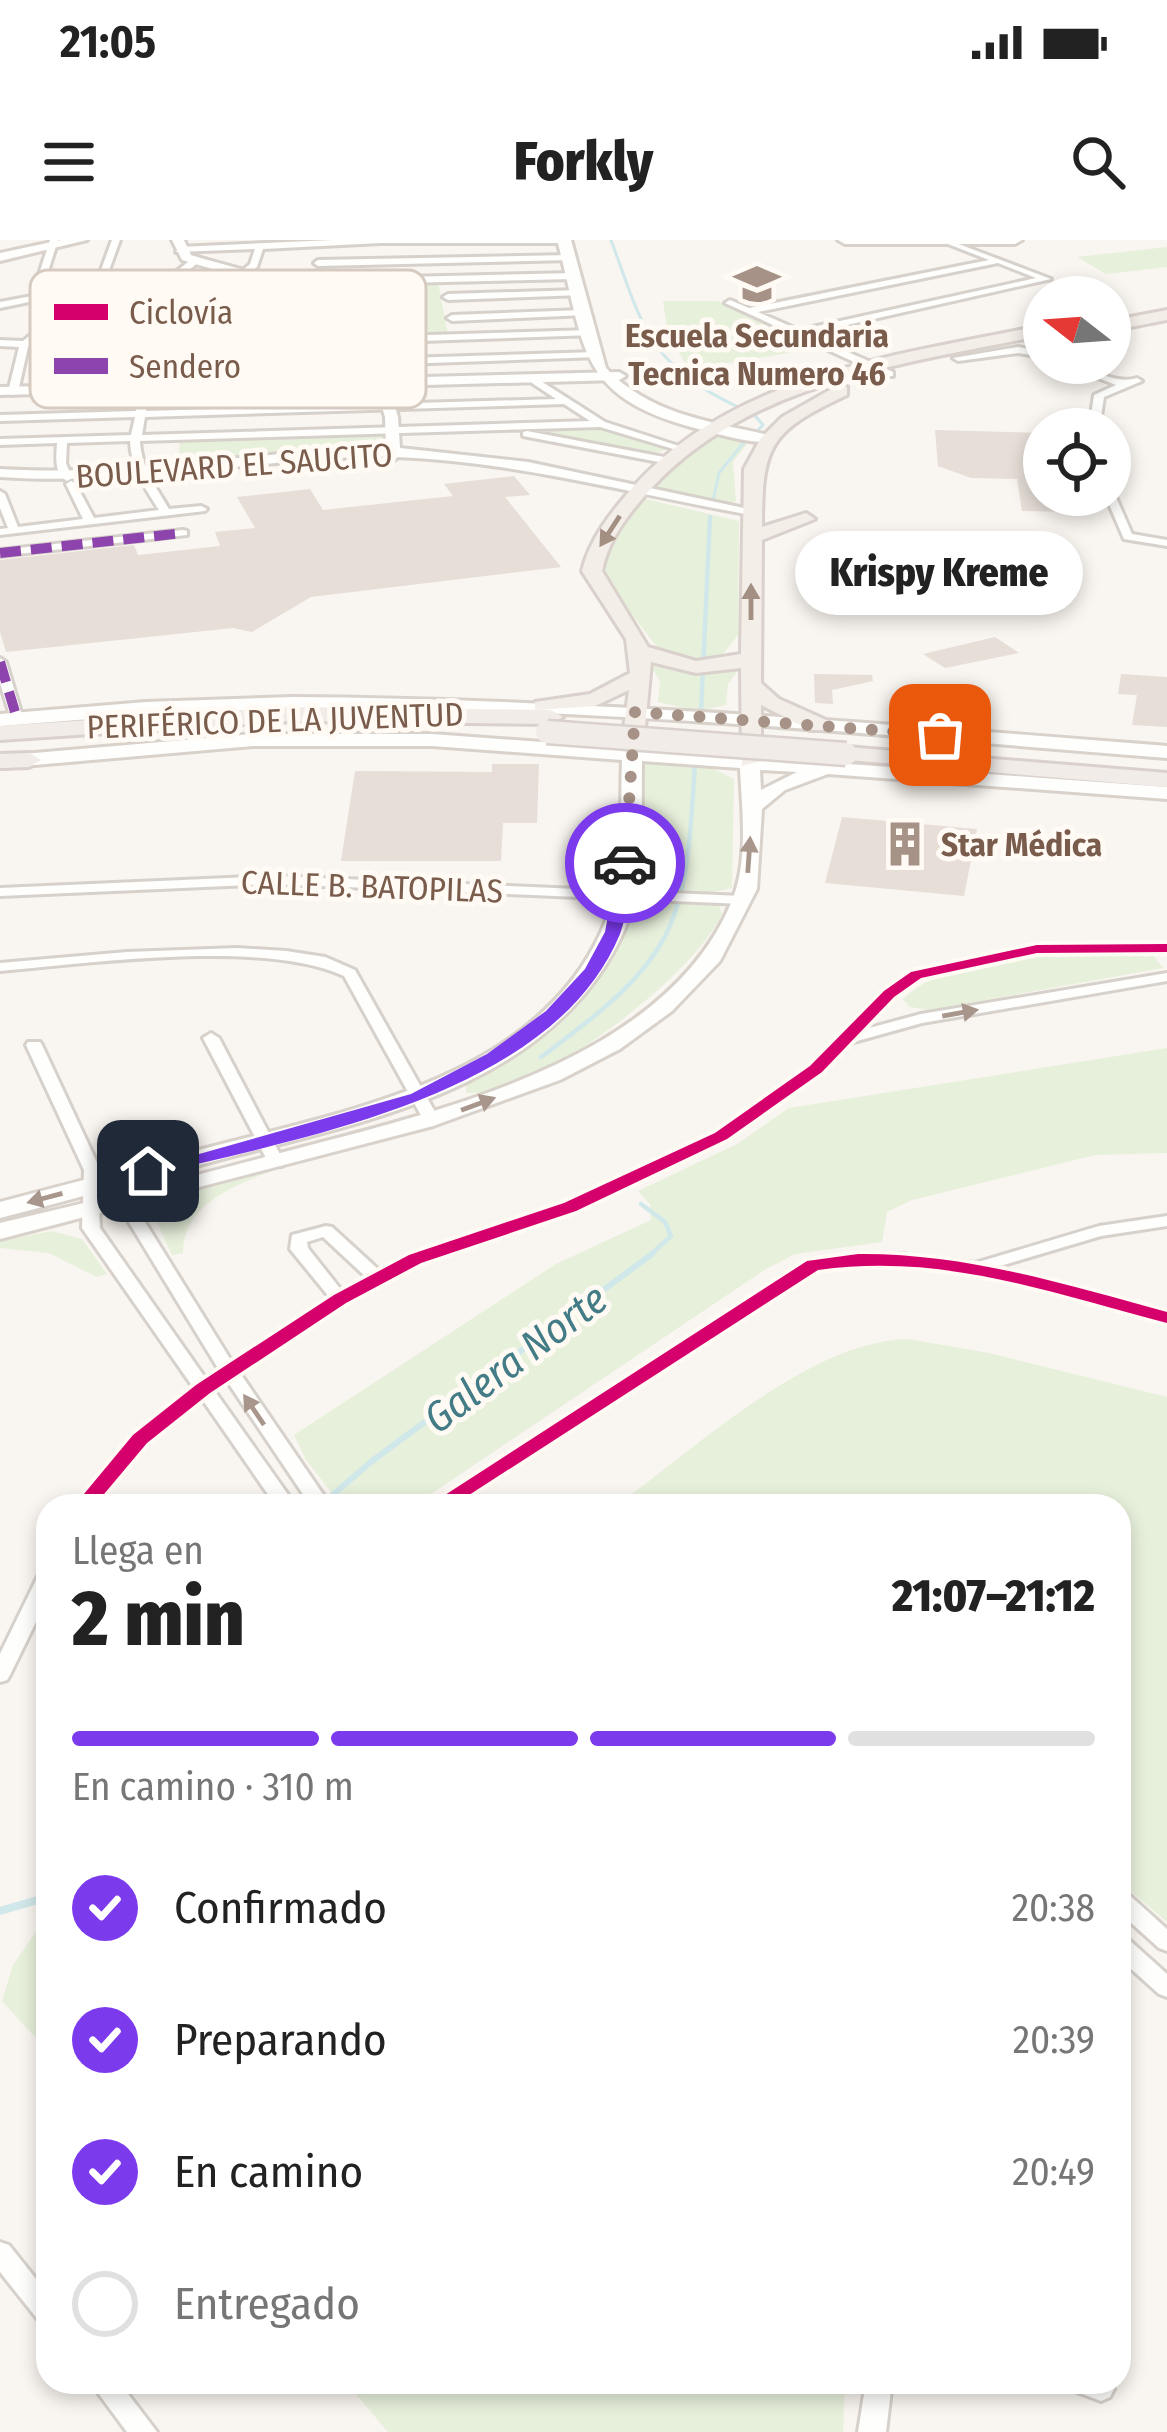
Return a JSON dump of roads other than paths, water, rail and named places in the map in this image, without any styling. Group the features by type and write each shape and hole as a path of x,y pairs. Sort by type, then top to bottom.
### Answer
{"highway":[{"name":"PERIFÉRICO DE LA JUVENTUD","path":"5,720 69,726 361,712 551,722"},
{"name":"PERIFÉRICO DE LA JUVENTUD","path":"0,749 280,728 551,722"},
{"path":"551,722 843,754 1167,780"},
{"path":"843,754 1167,764"},
{"path":"0,761 29,760"}],"main road":[{"path":"0,256 80,240"},
{"path":"564,240 596,356 612,376 648,406 727,422"},
{"path":"577,240 612,376 644,395 698,416 809,434"},
{"path":"845,240 1015,240"},
{"path":"1131,312 1167,306"},
{"path":"1131,322 1167,315"},
{"path":"0,1210 431,1120 542,1078 636,1025 703,968 743,900 751,808 753,469 775,432 817,402 882,371 1023,335"},
{"path":"269,1152 417,1098 493,1058 574,992 613,932 622,897 641,651 629,626 601,595 592,571 603,540 638,489 672,454 807,385 1023,344"},
{"path":"751,522 806,519"},
{"path":"641,651 702,668 751,657"},
{"path":"551,722 638,678"},
{"path":"750,684 772,703 818,725"},
{"path":"5,720 324,700 551,722 632,750 750,760 843,754 919,775"},
{"path":"29,760 635,712 1167,752"},
{"path":"551,722 631,791"},
{"path":"940,735 916,739 826,731 803,735 795,746 803,756 821,763 1167,794"},
{"path":"751,808 778,787 843,754"},
{"path":"0,1231 101,1189"}],"street":[{"path":"103,270 116,240"},
{"path":"179,245 260,249 386,240 564,240"},
{"path":"799,333 1046,280 951,242"},
{"path":"179,245 196,260 237,270"},
{"path":"311,270 318,263 320,247"},
{"path":"246,270 260,249"},
{"path":"318,263 569,258"},
{"path":"183,270 196,260"},
{"path":"749,311 997,260"},
{"path":"426,279 574,276"},
{"path":"445,279 456,338"},
{"path":"448,297 579,293"},
{"path":"0,304 30,298"},
{"path":"730,303 882,371"},
{"path":"452,318 583,313"},
{"path":"426,339 590,333"},
{"path":"7,392 30,340"},
{"path":"0,344 30,345"},
{"path":"958,358 1023,351"},
{"path":"426,361 596,356"},
{"path":"426,383 612,376"},
{"path":"532,379 560,402 601,424 672,454"},
{"path":"426,407 560,402"},
{"path":"141,408 135,438 144,477 166,514"},
{"path":"0,418 388,408 392,455"},
{"path":"0,442 601,424"},
{"path":"516,426 531,435 672,454"},
{"path":"62,440 61,463 90,522"},
{"name":"BOULEVARD EL SAUCITO","path":"0,476 69,481 144,477 278,461 392,455 533,470 638,489 751,522"},
{"path":"0,494 7,531 201,509"},
{"path":"1119,516 1128,537 1167,543"},
{"path":"0,553 183,533"},
{"path":"0,662 5,720"},
{"name":"CALLE B. BATOPILAS","path":"0,892 274,880 743,900"},
{"path":"94,1494 140,1438 203,1389 340,1299 376,1277 454,1243 570,1207 651,1173 757,1114 916,975 988,956 1092,945 1167,948"},
{"path":"0,968 184,955 332,962 350,973 431,1120"},
{"path":"846,1040 921,1019 1167,977"},
{"path":"889,994 921,1019"},
{"path":"211,1038 269,1152"},
{"path":"34,1045 101,1189 312,1494"},
{"path":"101,1189 91,1228 277,1494"},
{"path":"976,1268 1099,1231 1167,1221"},
{"path":"340,1299 298,1249 296,1240 301,1236 319,1229 331,1233 376,1277"},
{"path":"457,1494 813,1265 854,1257 893,1257 976,1268 1167,1318"},
{"path":"0,1676 36,1601"},
{"path":"1131,1910 1160,1935"},
{"path":"1131,1944 1160,1935"},
{"path":"1131,1957 1167,1988"},
{"path":"0,2253 36,2298"},
{"path":"113,2394 143,2432"},
{"path":"872,2432 877,2394"}],"waterway":[{"name":"Galera Norte","path":"611,240 653,341 686,376 740,408"},
{"name":"Galera Norte","path":"756,417 763,425 758,430"},
{"name":"Galera Norte","path":"713,501 719,473 745,441"},
{"name":"Galera Norte","path":"701,712 710,517"},
{"name":"Galera Norte","path":"541,1057 621,992 666,935 686,865 695,762"},
{"name":"Galera Norte","path":"641,1204 665,1222 671,1236 648,1257"},
{"name":"Galera Norte","path":"648,1257 652,1254"},
{"name":"Galera Norte","path":"334,1494 648,1257"},
{"name":"Galera Norte","path":"0,1911 36,1900"}],"place":[{"name":"Escuela Secundaria Tecnica Numero 46","path":"757,284"},
{"name":"Krispy Kreme","path":"940,735"},
{"name":"Star Médica","path":"905,844"}]}
